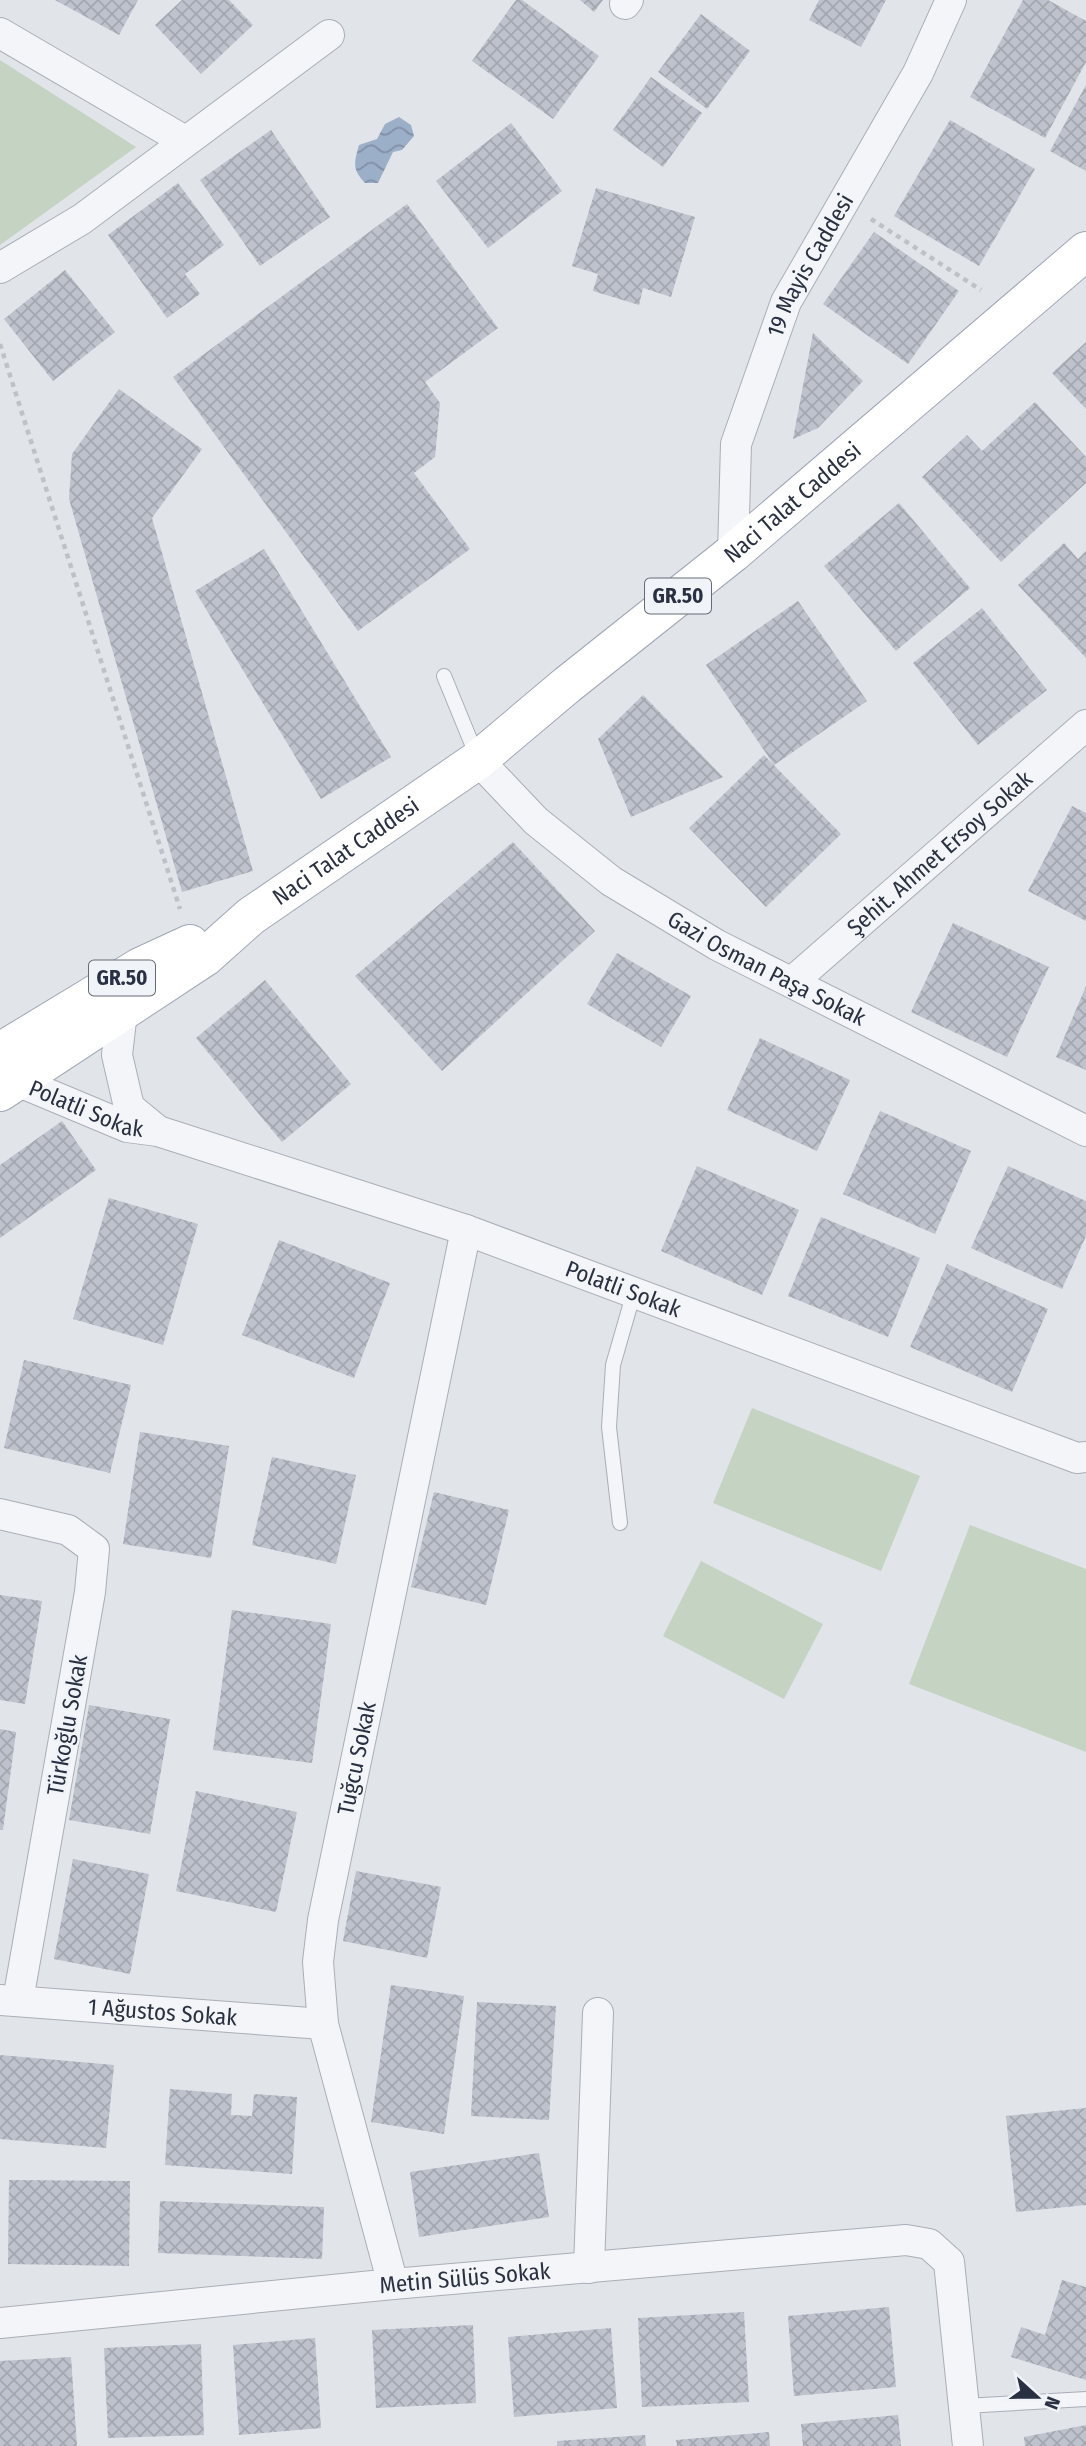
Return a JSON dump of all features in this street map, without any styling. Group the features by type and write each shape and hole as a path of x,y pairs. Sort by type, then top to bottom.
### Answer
{"main road":[{"name":"Naci Talat Caddesi","path":"6,1075 122,1012 205,957 251,916 478,760 567,685 733,553 1086,251"},
{"name":"Naci Talat Caddesi","path":"6,1075 141,967 251,916"}],"street":[{"name":"19 Mayis Caddesi","path":"733,553 736,444 786,302 918,74 951,0"},
{"path":"0,33 185,141"},
{"path":"0,268 82,219 329,35"},
{"name":"Şehit. Ahmet Ersoy Sokak","path":"792,982 1086,725"},
{"name":"Gazi Osman Paşa Sokak","path":"478,760 536,821 611,881 717,945 1086,1130"},
{"name":"Polatli Sokak","path":"122,1012 117,1055 129,1107 159,1131"},
{"name":"Polatli Sokak","path":"6,1075 127,1128 159,1131 466,1230 969,1419 1077,1458 1086,1457"},
{"name":"Tuğcu Sokak","path":"393,2284 323,2024 318,1962 323,1920 466,1230"},
{"name":"Türkoğlu Sokak","path":"0,1514 68,1530 94,1549 90,1592 9,2000"},
{"name":"1 Ağustos Sokak","path":"9,2000 323,2024"},
{"path":"589,2268 598,2013"},
{"name":"Metin Sülüs Sokak","path":"0,2323 393,2284 906,2240 929,2244 948,2262 964,2406"},
{"path":"964,2406 968,2446"}],"lane":[{"path":"444,676 478,760"},
{"path":"620,1523 609,1427 613,1365 634,1292"},
{"path":"964,2406 1086,2399"}],"path":[{"path":"844,202 1015,312"},
{"path":"0,344 191,943"}],"green space":[{"path":"0,60 136,147 0,245"},
{"path":"752,1408 920,1476 881,1571 713,1503"},
{"path":"970,1525 1086,1569 1086,1752 909,1684"},
{"path":"701,1561 823,1624 784,1699 663,1636"}],"water":[{"path":"399,117 411,125 414,136 402,150 393,152 378,183 365,183 355,166 359,145 377,139 385,124"}],"building":[{"path":"55,0 138,0 119,35"},
{"path":"182,0 229,0 253,25 201,74 155,25"},
{"path":"516,0 522,0 599,56 553,119 472,61"},
{"path":"580,0 603,0 594,12"},
{"path":"819,0 886,0 861,47 809,20"},
{"path":"1023,0 1048,0 1086,21 1086,62 1045,138 970,97"},
{"path":"701,14 750,51 707,109 658,72"},
{"path":"651,77 702,113 663,167 613,130"},
{"path":"1086,85 1086,171 1050,151"},
{"path":"950,120 1035,169 979,266 894,216"},
{"path":"511,123 562,191 488,248 436,181"},
{"path":"271,130 330,217 260,266 200,180"},
{"path":"178,183 224,245 185,274 200,294 167,318 108,235"},
{"path":"596,188 695,217 671,297 643,288 639,305 593,291 598,274 572,266"},
{"path":"407,204 498,328 425,382 440,403 435,457 414,473 470,549 358,631 173,377"},
{"path":"874,232 959,291 908,364 823,304"},
{"path":"65,270 115,332 53,381 4,319"},
{"path":"813,333 863,381 818,428 793,439"},
{"path":"1086,342 1086,409 1052,373"},
{"path":"119,389 202,449 152,518 253,871 182,892 69,499 72,454"},
{"path":"1035,402 1086,457 1086,483 1001,562 922,477 967,435 982,451"},
{"path":"899,503 970,588 896,651 824,566"},
{"path":"1064,543 1078,559 1086,551 1086,658 1018,585"},
{"path":"264,549 391,757 321,799 195,591"},
{"path":"798,601 867,701 774,765 706,665"},
{"path":"982,608 1047,690 978,745 913,663"},
{"path":"643,695 723,777 631,817 598,739"},
{"path":"764,755 841,834 766,907 689,828"},
{"path":"1072,806 1086,813 1086,921 1028,891"},
{"path":"513,842 595,931 442,1071 355,976"},
{"path":"953,923 1049,967 1007,1057 911,1012"},
{"path":"617,953 691,996 661,1047 587,1004"},
{"path":"265,980 351,1084 282,1142 196,1038"},
{"path":"1086,986 1086,1070 1056,1057"},
{"path":"760,1038 850,1080 817,1151 727,1110"},
{"path":"880,1111 971,1151 935,1234 843,1194"},
{"path":"62,1121 96,1170 0,1238 0,1165"},
{"path":"697,1166 799,1210 762,1295 661,1251"},
{"path":"1008,1166 1086,1201 1086,1236 1062,1289 971,1248"},
{"path":"109,1198 198,1224 163,1345 73,1319"},
{"path":"821,1217 920,1258 888,1337 788,1296"},
{"path":"279,1240 390,1283 354,1378 242,1335"},
{"path":"947,1264 1048,1309 1012,1392 910,1347"},
{"path":"24,1360 131,1385 110,1473 4,1448"},
{"path":"140,1432 229,1446 211,1558 123,1544"},
{"path":"272,1457 356,1475 336,1564 252,1545"},
{"path":"434,1492 509,1510 486,1605 411,1587"},
{"path":"0,1595 42,1601 25,1704 0,1700"},
{"path":"232,1610 331,1624 312,1763 213,1750"},
{"path":"89,1705 170,1719 150,1834 69,1820"},
{"path":"0,1729 16,1732 3,1830 0,1830"},
{"path":"196,1791 297,1812 276,1912 176,1891"},
{"path":"73,1859 149,1874 130,1974 54,1959"},
{"path":"356,1871 441,1887 427,1958 343,1941"},
{"path":"391,1985 464,1996 444,2134 371,2122"},
{"path":"477,2002 556,2006 549,2120 471,2116"},
{"path":"0,2055 114,2065 106,2148 0,2139"},
{"path":"170,2089 232,2094 231,2115 252,2116 254,2094 297,2097 292,2174 165,2165"},
{"path":"1086,2108 1086,2205 1016,2212 1006,2116"},
{"path":"539,2153 549,2217 419,2237 410,2172"},
{"path":"9,2180 130,2181 129,2266 8,2264"},
{"path":"160,2201 324,2207 322,2259 158,2253"},
{"path":"1062,2280 1086,2287 1086,2380 1011,2357 1021,2327 1045,2335"},
{"path":"889,2307 896,2387 794,2396 788,2316"},
{"path":"744,2312 749,2402 642,2407 638,2318"},
{"path":"473,2325 476,2403 376,2408 372,2330"},
{"path":"611,2328 617,2408 514,2417 508,2337"},
{"path":"315,2338 321,2428 239,2435 233,2345"},
{"path":"201,2344 204,2435 108,2438 104,2348"},
{"path":"71,2357 77,2446 0,2446 0,2361"},
{"path":"898,2415 901,2446 803,2446 801,2424"},
{"path":"1086,2425 1086,2446 1025,2446 1024,2437"},
{"path":"769,2432 770,2446 677,2446 676,2440"},
{"path":"645,2435 646,2446 557,2446 557,2441"}]}
